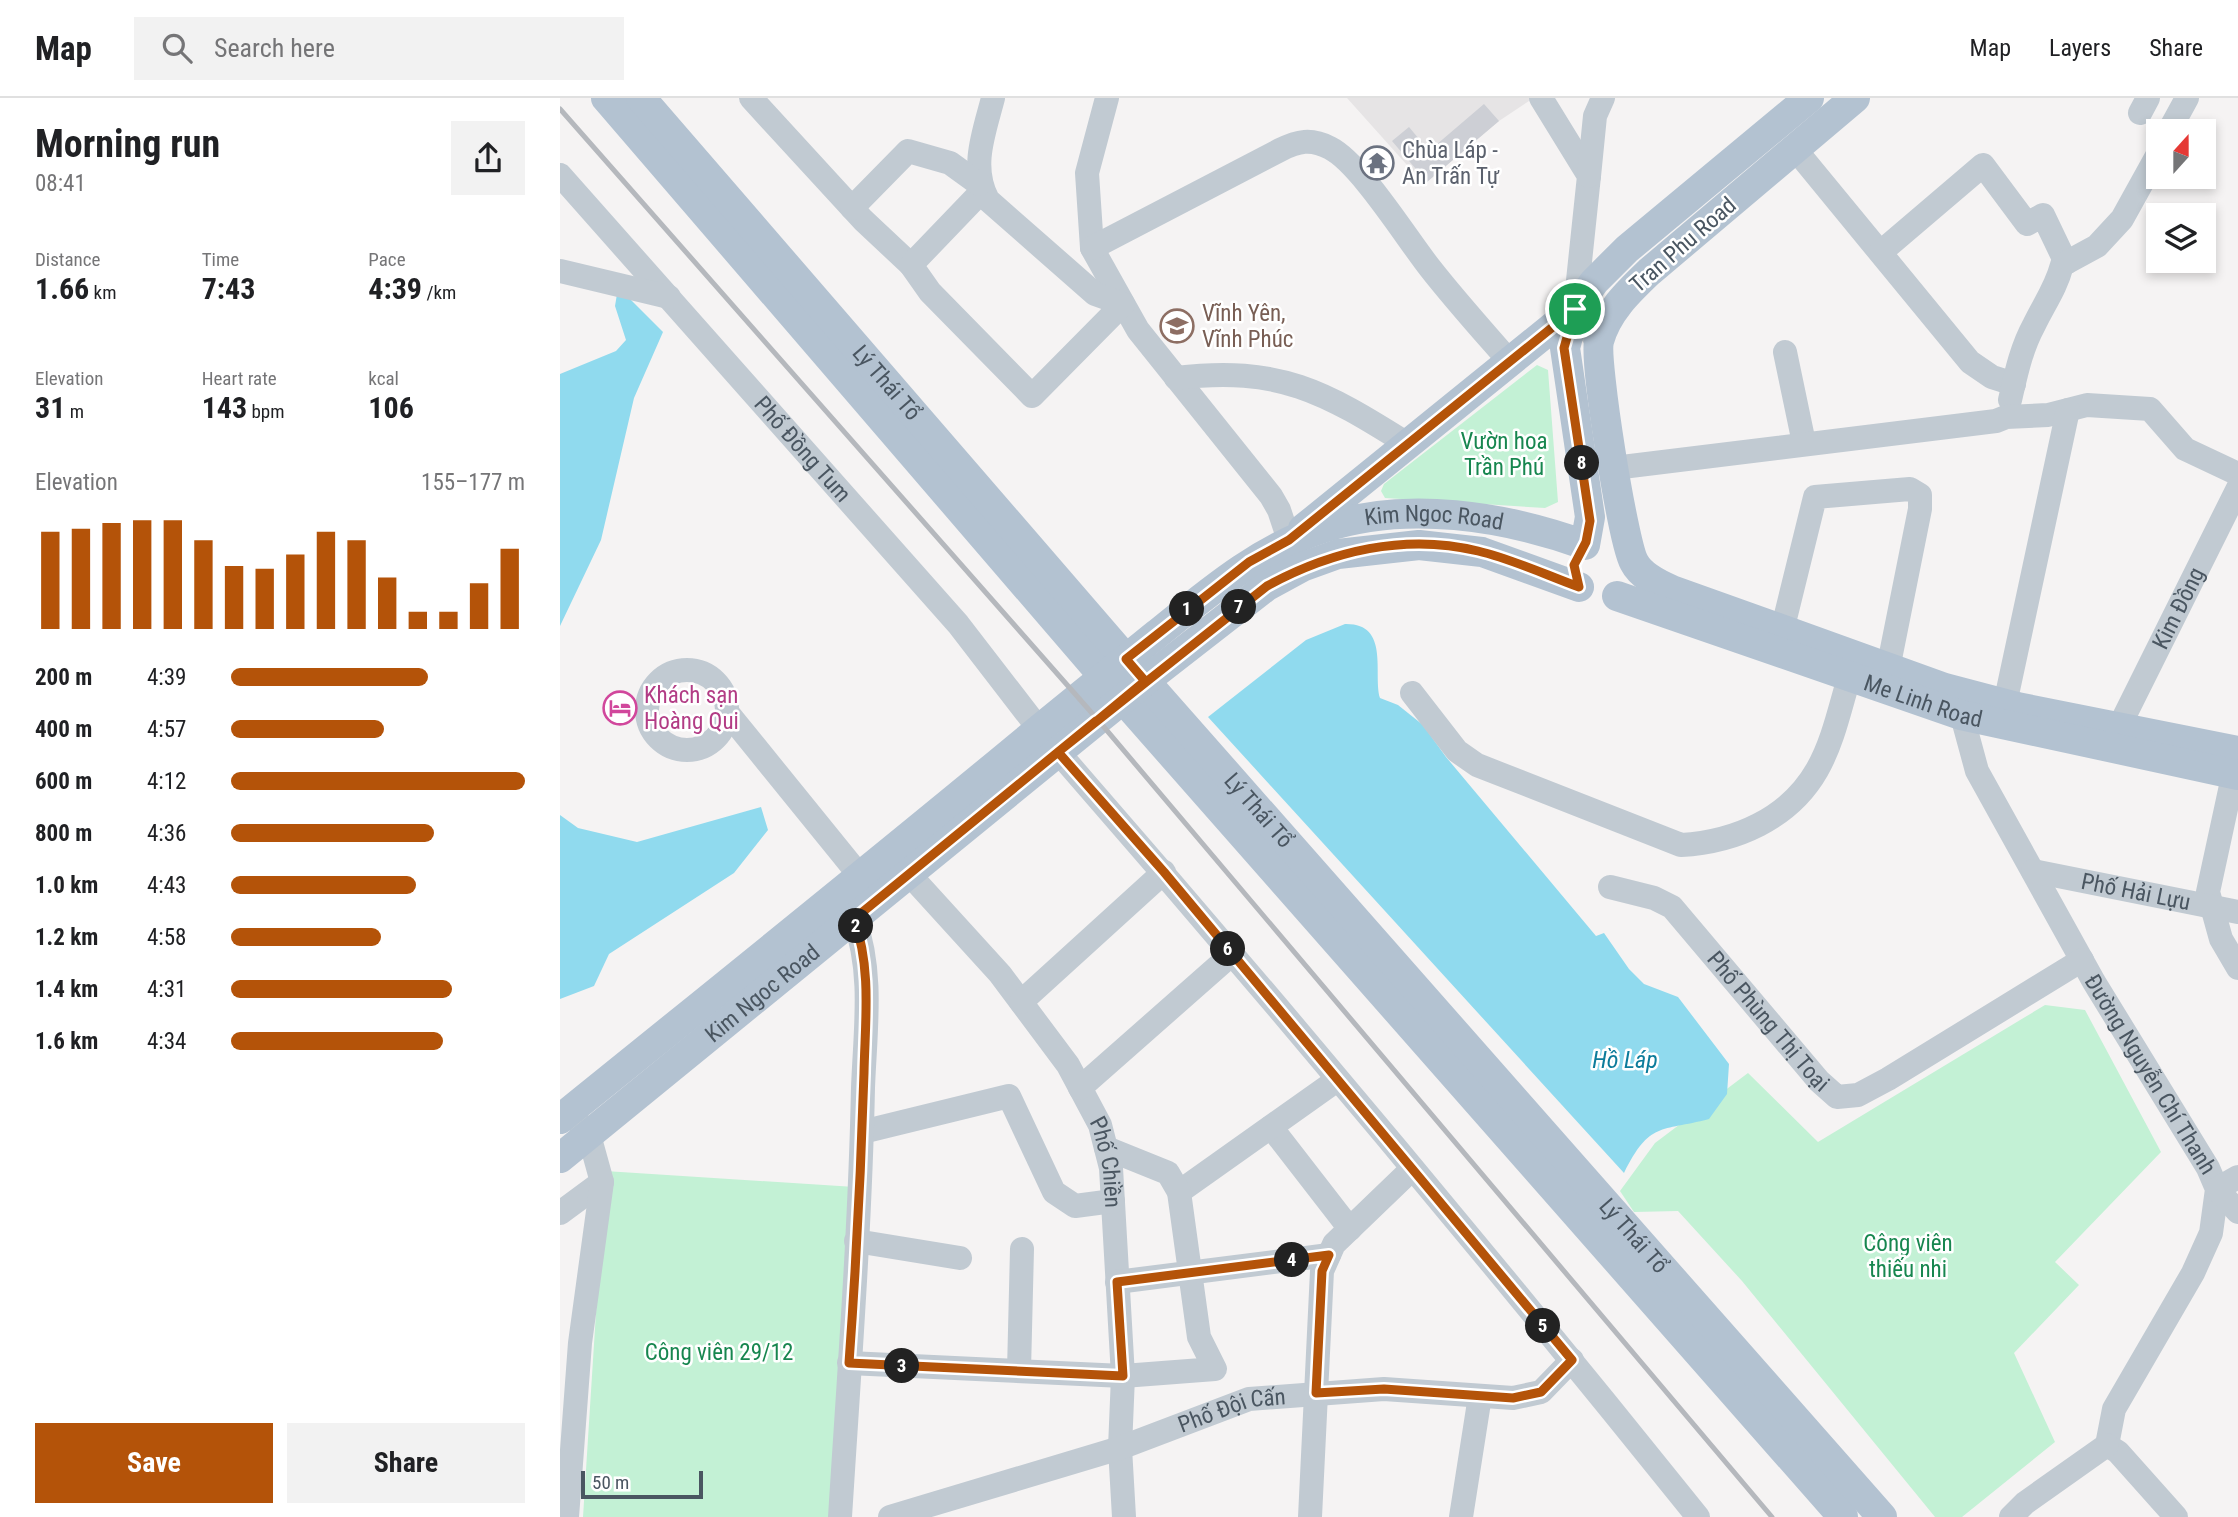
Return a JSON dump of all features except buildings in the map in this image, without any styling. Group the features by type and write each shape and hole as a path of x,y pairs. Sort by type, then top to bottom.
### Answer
{"main road":[{"name":"Lý Thái Tổ","path":"606,98 1124,679 1882,1517"},
{"name":"Lý Thái Tổ","path":"642,98 1124,679 1843,1517"},
{"name":"Tran Phu Road","path":"1585,545 1590,517 1564,348 1575,309 1594,282 1627,250 1809,98"},
{"name":"Tran Phu Road","path":"1633,561 1614,468 1599,344 1611,313 1633,288 1855,98"},
{"path":"1289,540 1575,309"},
{"name":"Kim Ngoc Road","path":"560,1158 1058,752 1124,679 1249,562 1289,540 1326,526 1362,519 1425,515 1506,523 1585,545"},
{"path":"1598,539 1613,540 1626,548 1633,561 1632,582 1617,596 1596,598 1579,587 1574,565 1585,545 1598,539"},
{"name":"Kim Ngoc Road","path":"565,1115 1039,729 1124,679 1267,586 1303,567 1338,554 1392,546 1460,547 1494,556 1579,587"},
{"name":"Me Linh Road","path":"1633,561 1661,585 1888,669 1958,703 2005,704 2118,729 2237,763"},
{"name":"Me Linh Road","path":"1617,596 1849,678 2237,763"}],"street":[{"path":"751,98 852,208 911,265 930,292 1032,396 1123,304"},
{"path":"911,265 981,187 982,139 993,98"},
{"path":"1107,98 1087,173 1092,248 1138,330 1271,496 1279,510 1289,540"},
{"path":"1541,98 1589,176"},
{"path":"1599,344 1575,309 1595,116 1603,98"},
{"path":"2176,119 2187,98"},
{"path":"1092,248 1280,150 1300,141 1313,141 1333,149 1350,164 1432,271 1510,362"},
{"path":"1795,149 1970,362 1992,377 2014,384"},
{"path":"852,208 908,151 950,163 981,187 988,200 1095,294 1123,304"},
{"path":"1881,252 1983,165 2028,224 2043,215 2066,263"},
{"name":"Phố Đồng Tum","path":"560,175 958,624 1039,729"},
{"path":"2006,417 2019,360 2034,325 2055,290 2062,265 2097,246 2122,219 2146,176"},
{"path":"560,271 669,297"},
{"path":"1785,352 1804,443"},
{"path":"1176,378 1223,373 1270,378 1304,387 1340,404 1409,445"},
{"path":"1614,468 1996,421 2006,417 2048,415 2087,405 2150,409 2185,449 2238,474"},
{"path":"2005,704 2068,410"},
{"name":"Kim Đồng","path":"2118,729 2238,488"},
{"path":"1782,631 1815,497 1910,489 1920,495 1920,509 1888,669"},
{"path":"1412,693 1457,751 1477,765 1682,845 1713,843 1735,835 1765,822 1785,807 1816,772 1826,750 1849,678"},
{"name":"Đường Nguyễn Chí Thanh","path":"1958,703 1977,771 2082,960 2217,1189 2211,1233 2193,1273 2114,1409 2107,1445"},
{"path":"727,712 860,876"},
{"path":"1058,752 1164,872 1572,1360 1698,1517"},
{"path":"2237,763 2213,856 2208,892 2221,939 2238,968"},
{"name":"Phố Hải Lựu","path":"2033,871 2238,912"},
{"path":"1021,1002 1164,872"},
{"name":"Phố Chiền","path":"909,874 1000,974 1068,1065 1100,1125 1111,1168 1123,1376 1121,1448 1124,1517"},
{"name":"Phố Phùng Thị Toại","path":"1609,887 1654,898 1672,907 1819,1082 1837,1097 1858,1095 1878,1084 2082,960"},
{"path":"840,1517 862,1132 866,975 854,919"},
{"path":"1080,1088 1232,954"},
{"path":"1179,1192 1338,1080"},
{"path":"862,1132 1009,1096 1054,1192 1075,1206 1113,1201"},
{"path":"565,1115 589,1135 602,1182 580,1343 567,1517"},
{"path":"1271,1127 1350,1229"},
{"path":"849,1363 1123,1376 1214,1368 1199,1337 1179,1192 1168,1173 1106,1148"},
{"path":"1310,1517 1322,1271 1334,1244 1412,1169"},
{"path":"2238,1177 2217,1189 2238,1212"},
{"path":"560,1213 602,1182"},
{"path":"856,1241 960,1258"},
{"path":"1019,1371 1021,1249"},
{"path":"1117,1282 1329,1255"},
{"name":"Phố Đội Cấn","path":"890,1517 1121,1448 1249,1399 1384,1389 1513,1398 1541,1392 1572,1360"},
{"path":"1461,1517 1480,1396"},
{"path":"2011,1517 2025,1503 2107,1445 2118,1452 2176,1517"}],"shaded area":[{"path":"1347,98 1532,99 1499,121 1424,184"}],"green space":[{"name":"Vườn hoa Trần Phú","path":"1537,365 1548,370 1558,502 1545,508 1385,498 1381,491 1384,484"},
{"name":"Công viên thiếu nhi","path":"2045,1005 2085,1010 2161,1152 2055,1262 2079,1285 2014,1353 2055,1442 1962,1517 1935,1517 1742,1281 1678,1211 1634,1212 1620,1191 1655,1143 1748,1073 1818,1142"},
{"name":"Công viên 29/12","path":"605,1171 855,1187 834,1517 583,1517"}],"water":[{"path":"617,294 627,296 663,332 634,398 601,540 560,626 560,374 616,351 626,340 615,306"},
{"name":"Hồ Láp","path":"1345,624 1359,626 1374,640 1380,698 1398,705 1423,725 1446,757 1596,936 1604,933 1629,969 1644,984 1678,997 1729,1064 1727,1094 1709,1119 1667,1128 1649,1136 1641,1144 1624,1173 1208,717 1306,640"},
{"path":"761,807 768,830 734,873 609,954 594,986 560,999 560,815 578,828 637,842"}],"railway":[{"path":"560,109 1098,720 1772,1517"}],"place":[{"name":"Chùa Láp - An Trấn Tự","path":"1377,163"},
{"name":"Vĩnh Yên, Vĩnh Phúc","path":"1177,326"},
{"name":"Khách sạn Hoàng Qui","path":"620,708"}],"route":[{"path":"1575,309 1289,540 1249,562 1126,659 1145,681 1098,720 1096,721 999,801 854,919 865,960 866,983 862,1132 849,1363 1123,1376 1117,1282 1329,1255 1322,1271 1316,1393 1384,1389 1513,1398 1541,1392 1572,1360 1164,872 1058,752 1145,681 1229,614 1267,586 1303,567 1338,554 1392,546 1460,547 1494,556 1579,587 1574,565 1576,556 1585,545 1590,521 1564,348 1575,309"}]}
